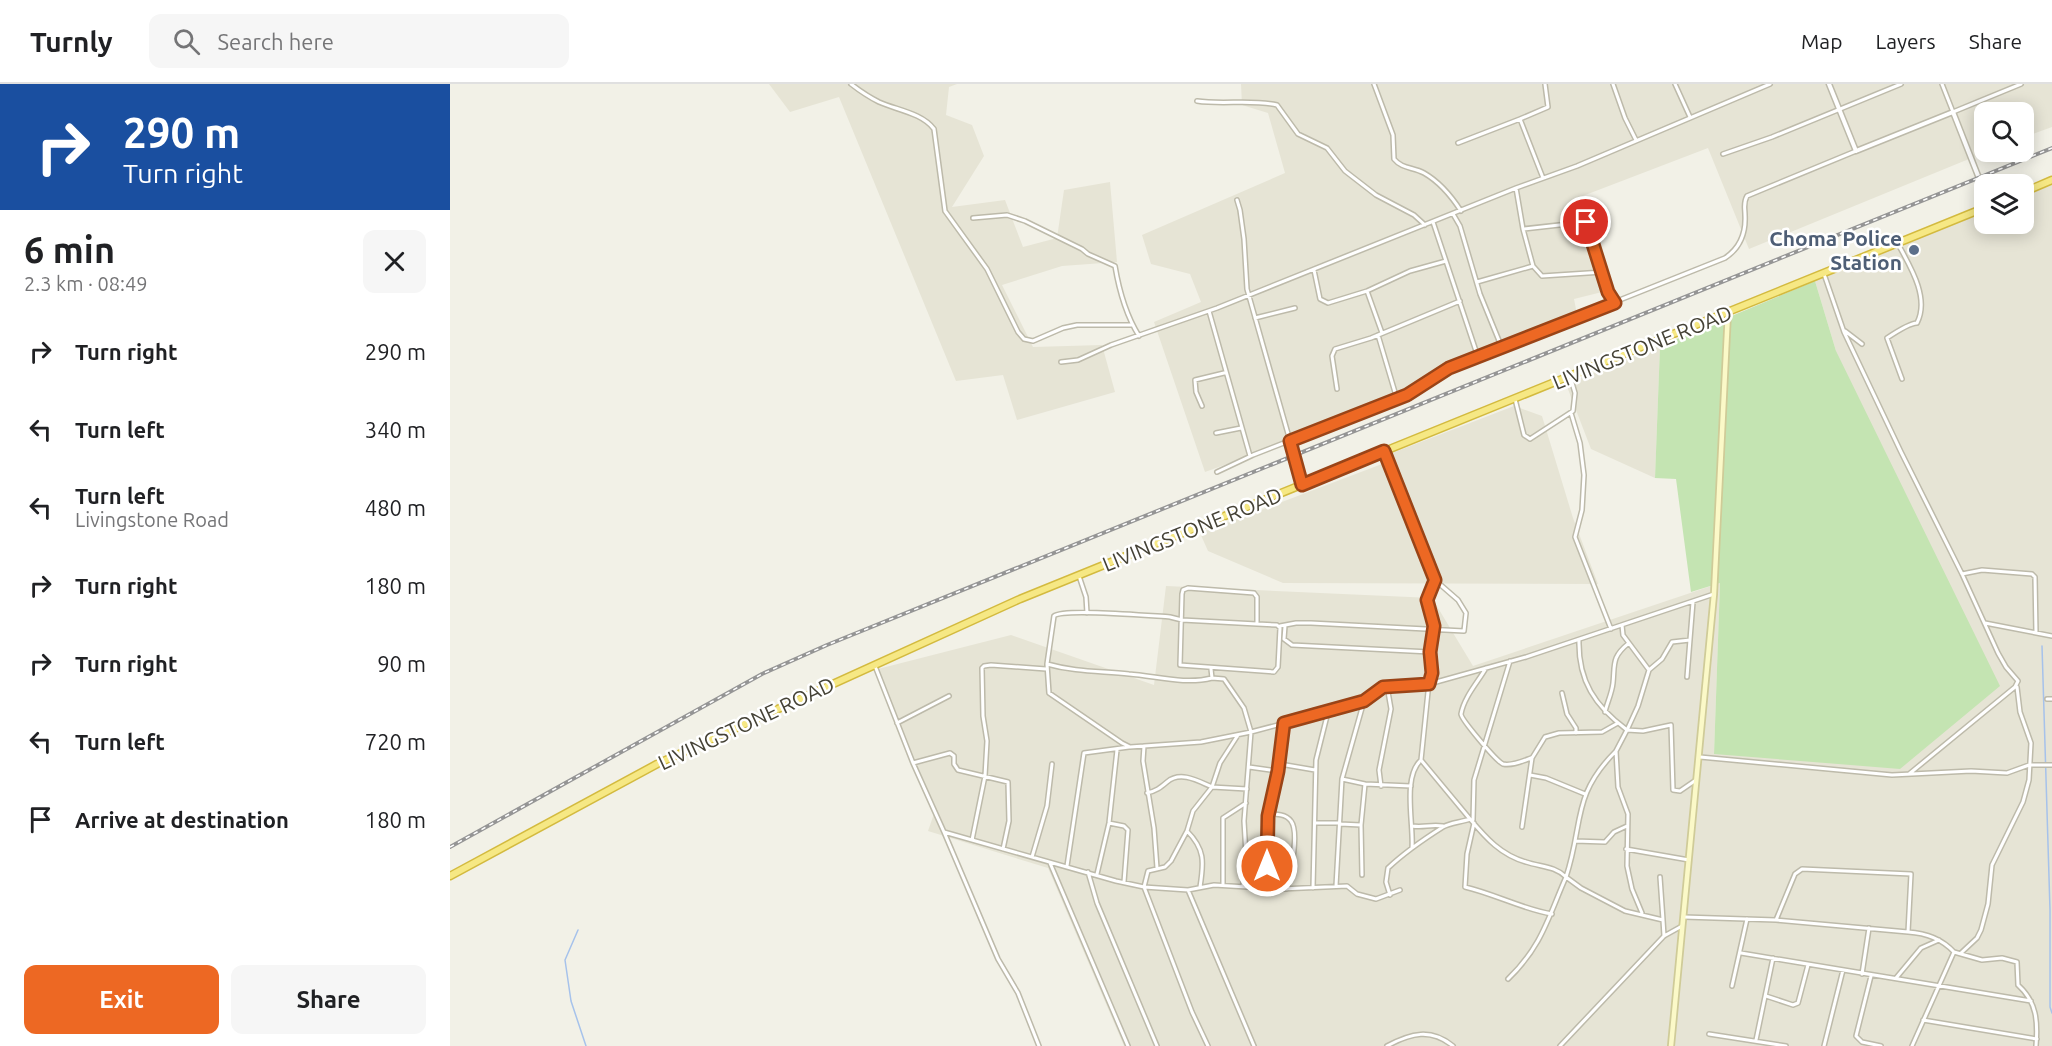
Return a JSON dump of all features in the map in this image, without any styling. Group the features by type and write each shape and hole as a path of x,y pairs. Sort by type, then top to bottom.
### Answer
{"highway":[{"path":"2034,188 2052,180"},
{"name":"LIVINGSTONE ROAD","path":"450,876 657,764 874,664 1078,575 1974,212"}],"main road":[{"path":"1671,1046 1714,594 1728,312"}],"street":[{"path":"851,84 877,101 917,116 934,129 945,211 987,269 1018,332 1024,339 1033,341 1063,328 1077,325 1132,325"},
{"path":"1374,84 1393,135 1394,159 1402,166 1422,172 1434,181 1461,211"},
{"path":"1458,143 1548,107 1545,84"},
{"path":"1613,84 1625,118 1636,140"},
{"path":"1675,84 1690,117"},
{"path":"1060,362 1078,360 1314,270 1770,84"},
{"path":"1829,84 1856,151"},
{"path":"1723,154 1772,137 1901,84"},
{"path":"1942,84 1977,174"},
{"path":"1216,472 1250,456 1397,399 1449,368 1688,274 1736,251 1742,238 1746,217 1744,202 1747,196 2021,84"},
{"path":"1197,101 1245,104 1261,102 1277,105 1298,134 1327,148 1345,171 1376,195 1414,215 1425,225"},
{"path":"1520,119 1543,178"},
{"path":"1516,188 1523,229 1533,266 1542,276 1603,272"},
{"path":"1237,200 1249,295 1302,485"},
{"path":"1453,214 1460,226 1477,282 1502,348"},
{"path":"973,218 1001,215 1025,220 1115,266 1119,288 1132,325 1139,336"},
{"path":"1433,222 1478,358"},
{"path":"1523,229 1586,222 1608,292 1615,303"},
{"path":"1897,242 1917,284 1921,305 1917,322 1887,338 1902,379"},
{"path":"1314,270 1319,296 1323,302 1331,303 1367,291 1410,271 1446,261"},
{"path":"1477,282 1533,266"},
{"path":"1824,272 1843,330 2006,667 2018,681 2020,712 2031,743 2024,802 1992,865 1988,904 1981,930 1977,938 1961,953"},
{"path":"1367,291 1397,399"},
{"path":"1337,389 1333,351 1460,301"},
{"path":"1255,318 1295,308"},
{"path":"1209,311 1224,373 1250,456"},
{"path":"1843,330 1862,345"},
{"path":"1202,406 1196,392 1195,380 1224,373"},
{"path":"1515,399 1524,435 1528,439 1571,413 1575,408 1575,393 1570,376"},
{"path":"1571,413 1580,443 1584,475 1582,510 1575,537 1611,629"},
{"path":"1216,433 1241,428"},
{"path":"1130,747 1048,693 1046,667 1056,613 1087,612 1280,626 1296,623 1464,631 1466,613 1458,600 1435,580 1384,451"},
{"path":"1962,574 1982,570 2032,574 2035,577 2037,633"},
{"path":"1078,575 1086,597 1087,612"},
{"path":"1412,848 1411,786 1417,764 1421,760 1432,673 1430,652 1434,629 1427,600 1435,580"},
{"path":"1257,624 1257,597 1254,593 1188,588 1183,592 1180,665 1211,669 1275,671 1278,667 1280,626"},
{"path":"1067,866 1084,753 1201,742 1251,732 1364,701 1379,689 1388,686 1429,684 1510,661 1714,594"},
{"path":"1687,677 1693,602"},
{"path":"1985,623 2052,636"},
{"path":"1622,625 1623,635 1649,670"},
{"path":"1285,626 1284,639 1292,645 1430,652"},
{"path":"1579,640 1581,668 1597,704 1627,730 1644,731 1671,725 1673,790 1680,791 1698,778"},
{"path":"1508,979 1534,949 1552,914 1566,877 1585,794 1600,767 1616,751 1627,730 1649,670 1662,659 1672,642 1690,640"},
{"path":"1605,712 1613,685 1612,669 1618,655 1629,643"},
{"path":"1510,661 1474,780 1465,887 1500,896 1532,910 1552,914"},
{"path":"874,664 913,763 998,959 1018,993 1039,1046"},
{"path":"972,840 985,776 987,741 983,716 982,668 984,666 1046,667 1153,678 1224,679 1229,683 1244,708 1251,732 1243,886"},
{"path":"1486,668 1472,690 1461,715 1463,720 1498,761 1506,764 1532,758"},
{"path":"1211,669 1212,678"},
{"path":"1909,774 2017,685"},
{"path":"1381,786 1381,759 1391,711 1388,686"},
{"path":"1562,693 1567,714 1576,728 1576,733"},
{"path":"897,723 949,696"},
{"path":"1336,886 1342,779 1364,701"},
{"path":"1313,888 1316,823 1315,770 1317,748 1328,712"},
{"path":"1267,888 1269,814 1280,764 1284,723"},
{"path":"1522,827 1532,758 1548,735 1602,732 1618,723"},
{"path":"1208,1046 1192,1012 1144,887 1147,873 1165,867 1171,861 1193,811 1212,787 1220,763 1238,735"},
{"path":"1144,746 1147,792 1153,819 1157,868"},
{"path":"1097,874 1109,823 1117,750"},
{"path":"1616,751 1618,787 1628,810 1626,849 1631,885 1642,914"},
{"path":"913,763 950,753 954,756 954,764 958,770 1009,784 1009,821 1003,849"},
{"path":"1700,757 1892,775 1971,771 2007,773 2029,765 2052,765"},
{"path":"1421,760 1501,852 1526,862 1555,869 1581,888 1617,907 1663,920"},
{"path":"1032,857 1047,806 1052,764"},
{"path":"1280,764 1315,770"},
{"path":"1249,767 1278,771"},
{"path":"1530,775 1546,778 1585,794"},
{"path":"1147,792 1158,790 1170,780 1180,778 1197,778 1212,787 1247,789"},
{"path":"1342,779 1381,786 1411,786"},
{"path":"1362,875 1361,825 1365,784"},
{"path":"1223,885 1223,818 1246,803"},
{"path":"1269,814 1285,816 1290,819 1294,827 1293,859 1287,889"},
{"path":"1412,826 1422,828 1429,824 1443,826 1472,821"},
{"path":"1109,823 1124,825 1128,830 1124,882"},
{"path":"1316,823 1361,825"},
{"path":"1390,895 1386,882 1387,869 1420,841 1438,833 1443,826"},
{"path":"1575,841 1605,842 1614,832 1627,826"},
{"path":"1186,831 1200,848 1202,867 1200,887"},
{"path":"944,832 1144,887 1188,890 1223,885 1287,889 1336,886 1349,887 1356,894 1376,899 1400,890"},
{"path":"1626,849 1689,860"},
{"path":"1049,862 1128,1046"},
{"path":"1776,920 1795,874 1802,869 1909,872 1911,877 1908,932"},
{"path":"1088,872 1097,903 1157,1046"},
{"path":"1660,877 1664,936"},
{"path":"1188,890 1254,1046"},
{"path":"1683,917 1776,920 1926,934 1939,940 1954,952 1982,960 2002,958 2014,960 2018,966 2018,985 2028,995 2038,1024 2036,1046"},
{"path":"1732,986 1747,919"},
{"path":"1560,1046 1664,936 1682,926"},
{"path":"1862,974 1869,928"},
{"path":"1896,978 1922,948 1939,940"},
{"path":"1912,1046 1954,952"},
{"path":"1741,953 2031,1001"},
{"path":"1756,1040 1773,958"},
{"path":"1766,996 1792,1005 1798,1003 1808,965"},
{"path":"1824,1046 1843,970"},
{"path":"1871,976 1856,1036 1862,1041 1881,1046"},
{"path":"1923,1020 2037,1039"},
{"path":"1387,1046 1415,1035 1430,1034 1436,1035 1453,1046"},
{"path":"1709,1034 1786,1046"}],"shaded area":[{"path":"769,84 957,84 949,87 946,115 972,125 984,156 952,207 1005,200 1023,247 1057,238 1064,190 1110,182 1117,262 1062,266 1002,285 1033,347 1102,345 1115,392 1017,420 1003,375 956,381 839,97 790,112"},
{"path":"1241,84 2052,84 2052,127 2034,133 2034,102 1974,102 1974,157 1749,249 1708,148 1580,197 1602,292 1574,299 1578,320 1468,363 1369,412 1205,472 1154,322 1201,302 1190,274 1151,264 1142,235 1285,173 1268,113 1242,105"},
{"path":"2052,185 2052,1046 1124,1046 1048,868 928,831 936,808 874,670 1011,635 1154,685 1166,586 1432,598 1473,666 1720,583 1714,754 1836,351 1815,281 1917,235 1974,214 1974,234 2034,234 2034,192"},
{"path":"1660,346 1655,478 1591,449 1566,384"},
{"path":"1514,406 1542,416 1573,518 1598,584 1283,583 1208,551 1200,533 1382,464 1382,457"}],"green space":[{"path":"1815,281 1836,351 2000,686 1900,769 1714,754 1720,583 1691,592 1676,479 1655,478 1660,346"}],"waterway":[{"path":"2042,646 2050,910 2050,1007 2052,1013"},
{"path":"578,930 565,960 571,1001 586,1046"}],"railway":[{"path":"450,847 762,674 827,645 2052,148"}],"place":[{"name":"Choma Police Station","path":"1914,250"}],"route":[{"path":"1267,866 1268,816 1278,771 1284,723 1364,701 1383,687 1429,684 1432,673 1430,652 1434,626 1427,608 1427,600 1435,580 1384,451 1302,485 1290,441 1407,395 1449,368 1615,303 1608,292 1586,222"}]}
